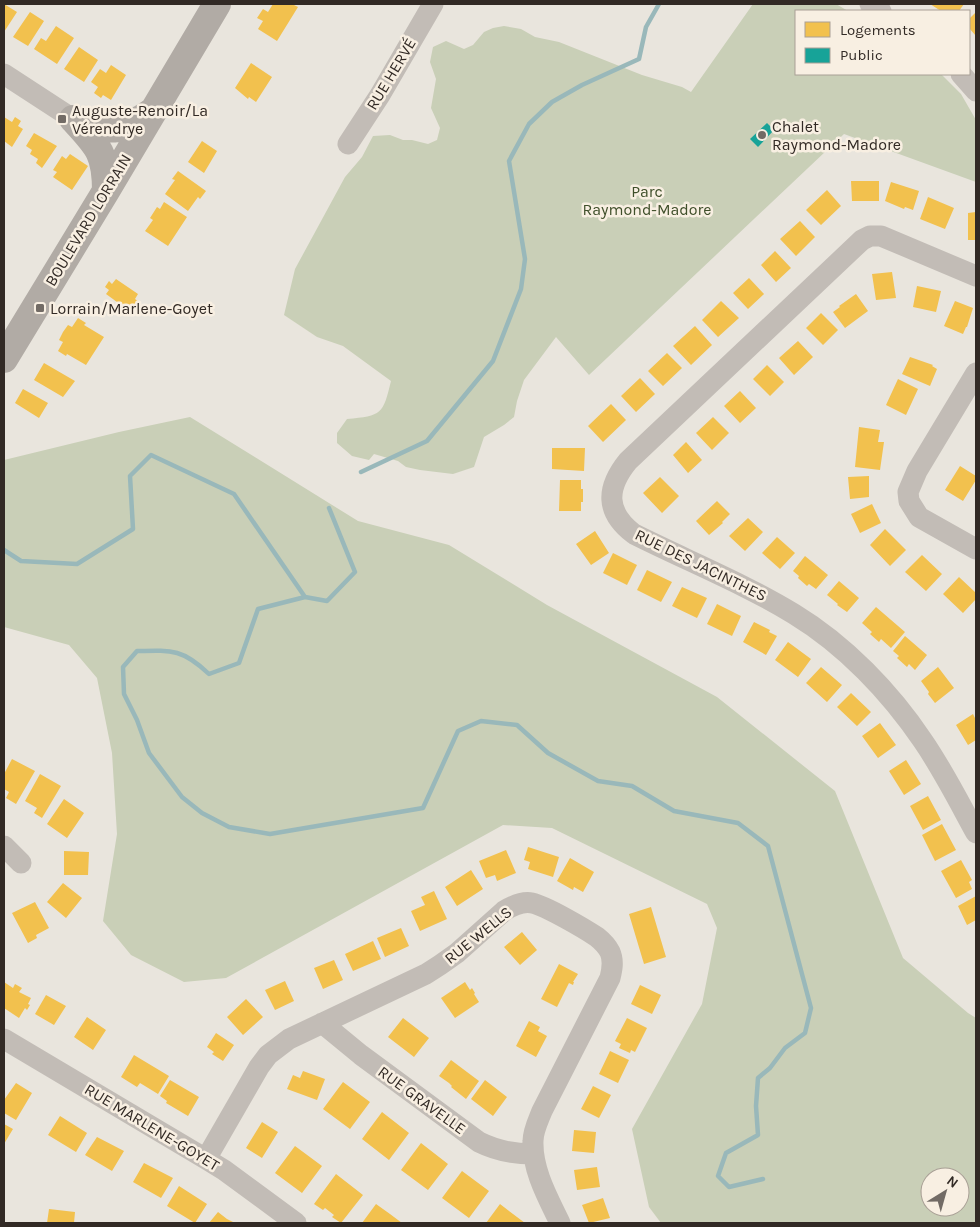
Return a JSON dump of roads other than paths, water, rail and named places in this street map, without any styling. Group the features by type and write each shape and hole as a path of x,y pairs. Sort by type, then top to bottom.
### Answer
{"main road":[{"name":"BOULEVARD LORRAIN","path":"4,359 217,4"},
{"path":"73,119 114,130 139,121 154,110"},
{"path":"73,119 91,138 104,158 106,191"}],"street":[{"name":"RUE HERVÉ","path":"348,144 380,95 433,4"},
{"path":"4,74 73,119"},
{"path":"962,75 976,91"},
{"name":"RUE DES JACINTHES","path":"976,276 881,236 870,236 862,240 628,461 616,478 612,488 613,507 623,525 634,534 741,584 770,600 803,620 844,652 886,694 924,741 976,833"},
{"path":"976,373 917,471 908,492 909,501 919,517 976,549"},
{"path":"4,846 21,863"},
{"name":"RUE WELLS","path":"206,1159 268,1055 289,1039 322,1022 426,974 457,954 504,911 522,903 531,903 542,907 598,938 609,951 612,960 610,978 535,1126 532,1140 533,1154 540,1178 560,1223"},
{"name":"RUE GRAVELLE","path":"322,1022 361,1055 479,1142 495,1150 513,1154 533,1154"},
{"name":"RUE MARLENE-GOYET","path":"4,1039 224,1170 296,1223"}],"waterway":[{"path":"361,472 427,441 493,361 521,289 525,259 509,161 529,124 552,102 582,85 639,59 646,27 659,4"},
{"path":"4,550 21,561 77,564 133,529 130,476 151,455 234,494 305,597"},
{"path":"329,508 355,572 327,601 305,597 258,609 239,663 209,674 184,655 168,651 137,651 123,667 124,694 137,720 149,753 182,797 202,813 229,827 270,834 423,808 458,731 481,721 517,725 548,753 598,781 632,786 674,811 738,823 768,846 811,1008 805,1033 785,1048 770,1068 758,1078 756,1106 758,1135 726,1153 718,1176 729,1187 763,1179"}],"place":[{"name":"Auguste-Renoir/La Vérendrye","path":"62,119"},
{"name":"Chalet Raymond-Madore","path":"762,135"},
{"name":"Lorrain/Marlene-Goyet","path":"40,308"}],"park label":[{"name":"Parc Raymond-Madore","path":"647,200"}]}
